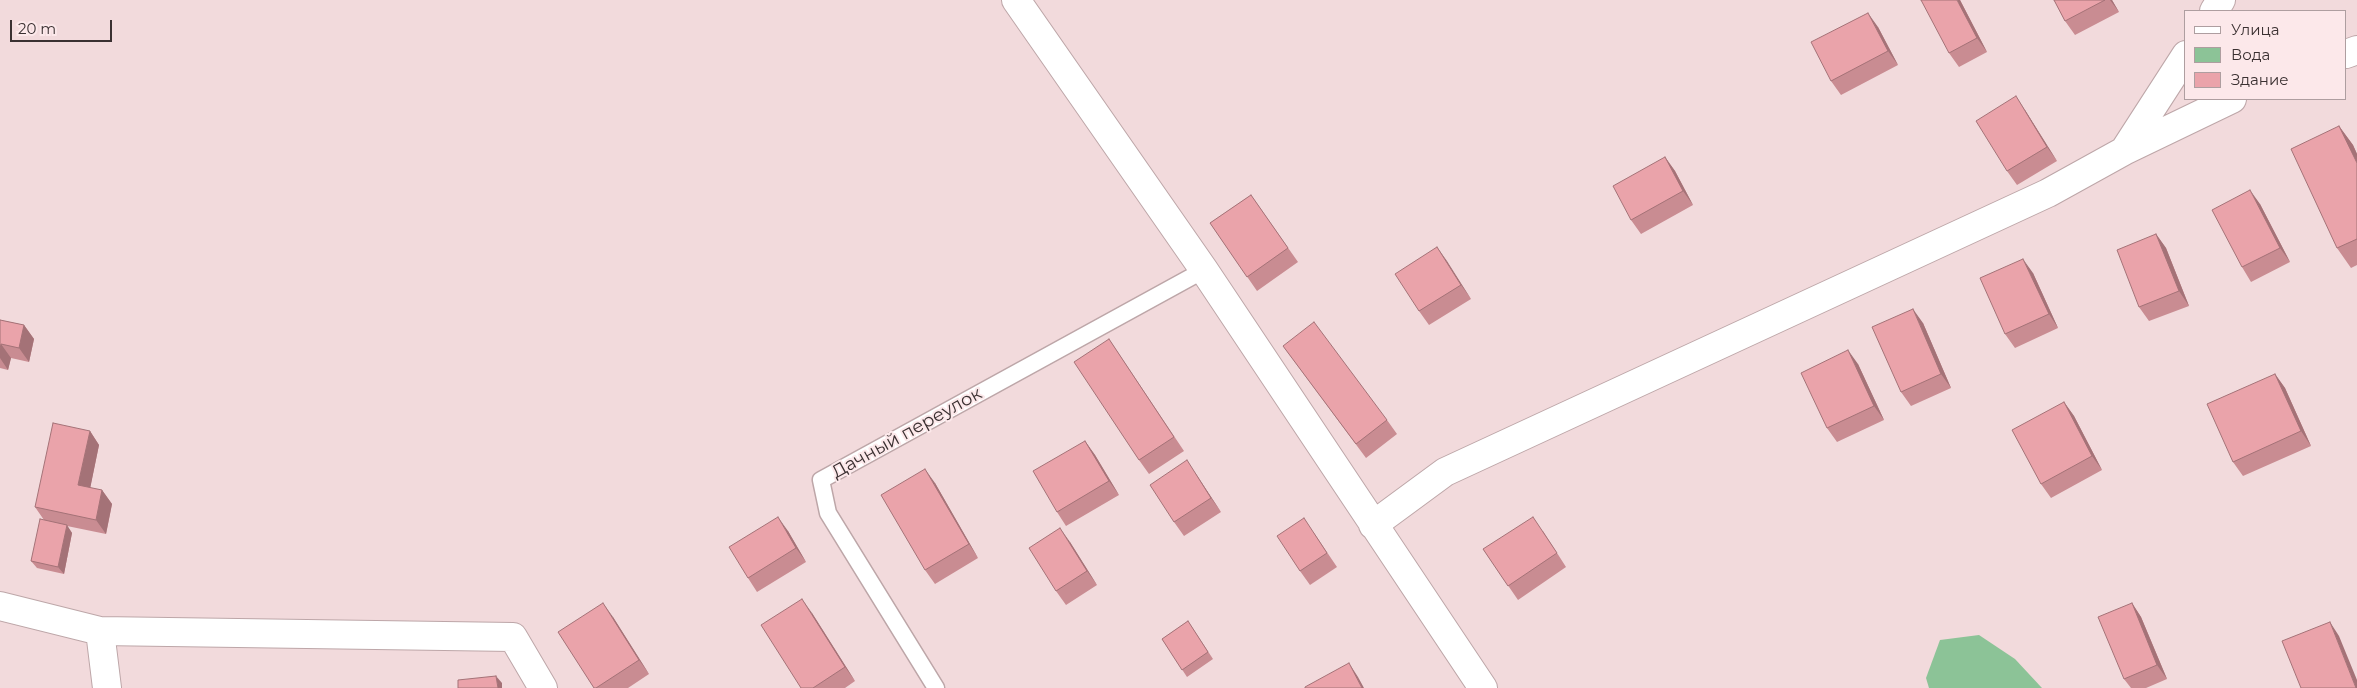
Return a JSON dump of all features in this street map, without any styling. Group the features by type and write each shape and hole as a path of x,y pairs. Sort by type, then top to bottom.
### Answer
{"street":[{"path":"1016,0 1204,270 1482,688"},
{"path":"2124,150 2184,58"},
{"path":"1373,525 1445,472 2048,193 2124,150 2230,100"},
{"path":"0,606 100,631 513,637 543,688"},
{"path":"100,631 107,688"}],"lane":[{"name":"Дачный переулок","path":"936,688 828,513 821,480 1204,270"}],"water":[{"path":"1979,635 2015,659 2042,688 1929,688 1926,678 1940,640"}],"building":[{"path":"1921,0 1957,0 1977,38 1949,53"},
{"path":"2054,0 2105,0 2065,21"},
{"path":"1868,13 1888,51 1831,81 1811,42"},
{"path":"2016,96 2047,147 2007,171 1976,121"},
{"path":"2339,126 2357,163 2357,239 2337,248 2291,149"},
{"path":"1665,157 1683,191 1631,220 1613,186"},
{"path":"2250,190 2280,248 2242,267 2212,210"},
{"path":"1251,195 1288,248 1247,277 1210,223"},
{"path":"2156,234 2179,291 2139,307 2117,250"},
{"path":"1437,247 1461,285 1419,311 1395,274"},
{"path":"2023,259 2049,314 2005,334 1980,278"},
{"path":"1913,309 1941,374 1901,392 1872,327"},
{"path":"0,320 24,325 19,348 1,344 0,349"},
{"path":"1314,322 1387,420 1356,444 1283,346"},
{"path":"1109,339 1174,437 1139,460 1074,362"},
{"path":"1848,350 1874,406 1827,428 1801,373"},
{"path":"2275,374 2301,431 2233,462 2207,404"},
{"path":"2064,402 2092,456 2041,484 2012,430"},
{"path":"53,423 90,431 78,485 102,490 96,520 35,507"},
{"path":"1085,441 1109,481 1057,512 1033,471"},
{"path":"1187,460 1211,498 1174,522 1150,485"},
{"path":"925,469 969,544 925,570 881,495"},
{"path":"778,517 796,548 748,578 729,547"},
{"path":"1533,517 1557,553 1508,586 1483,549"},
{"path":"1304,518 1327,553 1300,571 1277,536"},
{"path":"40,519 67,525 58,567 31,561"},
{"path":"1060,528 1087,571 1056,591 1029,548"},
{"path":"802,599 845,667 813,688 801,688 761,625"},
{"path":"603,603 639,660 594,688 558,632"},
{"path":"2132,603 2157,665 2124,679 2098,617"},
{"path":"1188,621 1208,652 1182,670 1162,639"},
{"path":"2330,622 2356,688 2301,688 2282,641"},
{"path":"1349,663 1362,688 1305,688 1305,687"},
{"path":"496,676 498,688 458,688 458,680"}]}
